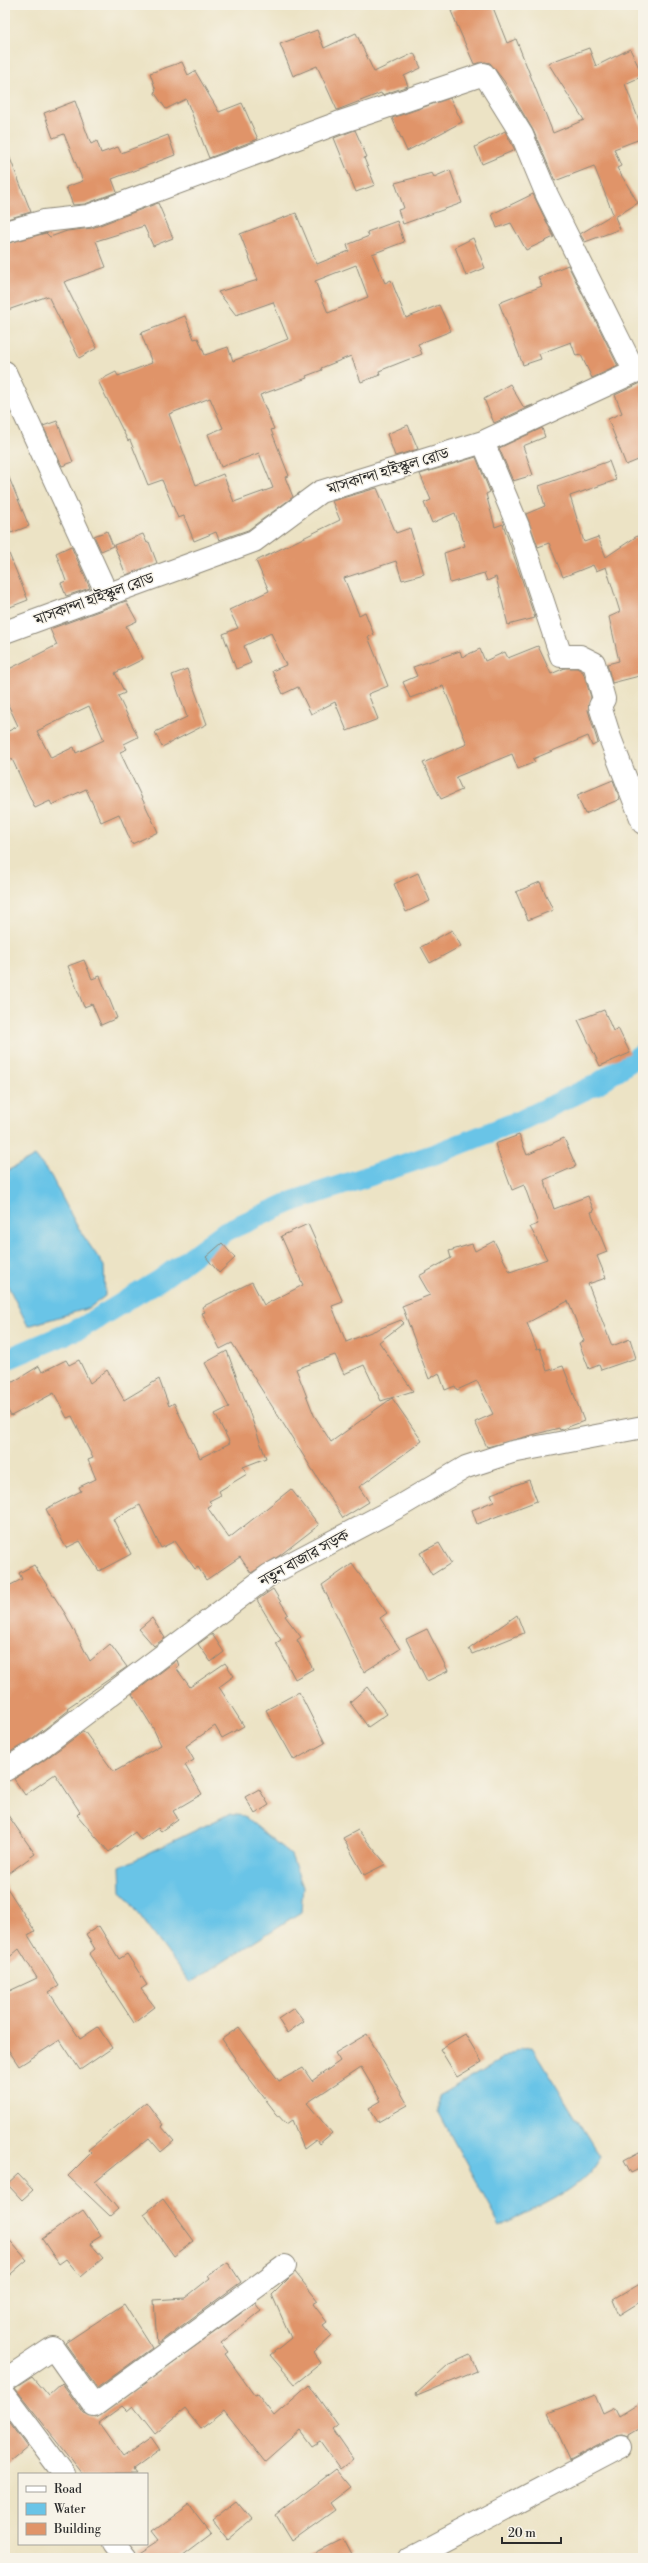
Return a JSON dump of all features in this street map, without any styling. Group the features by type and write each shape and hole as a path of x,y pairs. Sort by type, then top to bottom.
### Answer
{"street":[{"path":"5,232 44,221 88,216 338,123 484,74 522,135 547,195 639,370"},
{"name":"মাসকান্দা হাইস্কুল রোড","path":"5,632 254,541 320,492 484,442 639,370"},
{"path":"5,372 107,594"},
{"path":"484,442 518,526 561,656 580,656 594,663 604,699 600,706 610,738 643,823"},
{"name":"নতুন বাজার সড়ক","path":"5,1770 49,1742 269,1575 400,1506 466,1467 512,1452 643,1427"},
{"path":"5,2380 53,2348 94,2406 285,2266"},
{"path":"5,2396 63,2473"},
{"path":"410,2558 620,2448"},
{"path":"116,2545 126,2558"}],"water":[{"path":"35,1156 51,1176 78,1228 104,1266 105,1296 89,1308 28,1326 5,1280 5,1172"},
{"path":"229,1814 244,1816 291,1855 303,1887 301,1912 190,1983 121,1890 120,1867"},
{"path":"532,2047 600,2157 582,2180 556,2198 500,2226 438,2112 438,2096 521,2048"}],"building":[{"path":"464,5 492,5 507,43 516,39 553,133 584,120 548,63 589,48 596,66 630,49 643,76 625,84 643,131 643,138 614,149 621,166 617,168 638,203 615,217 620,229 585,242 580,234 613,214 594,166 555,181 533,130 504,81 490,63 485,62 474,64 451,11"},
{"path":"317,30 324,48 356,33 374,72 414,53 421,68 404,76 408,86 382,95 381,93 337,110 317,66 293,76 280,44"},
{"path":"182,62 188,75 195,71 219,112 242,103 258,139 209,158 186,99 166,109 154,92 156,91 150,73"},
{"path":"450,98 462,122 407,151 392,118"},
{"path":"75,101 91,144 97,141 101,153 118,147 121,153 168,135 175,155 112,179 117,192 85,204 73,205 66,187 83,181 64,134 53,138 44,113"},
{"path":"355,130 367,157 364,158 375,185 356,192 334,138"},
{"path":"505,131 515,150 482,164 475,147"},
{"path":"6,148 31,212 7,219 5,214"},
{"path":"450,170 462,203 403,224 398,210 404,208 395,183 432,173 434,177"},
{"path":"533,194 554,237 526,250 511,223 497,228 492,214"},
{"path":"158,203 173,238 153,246 144,226 96,241 106,267 64,282 97,348 79,358 48,296 5,311 5,244 46,233 50,237 67,231 92,228"},
{"path":"296,213 317,264 349,251 347,245 369,236 367,232 397,221 404,242 372,254 385,283 391,280 406,318 439,305 451,331 418,344 422,354 379,371 380,375 361,382 351,356 321,368 322,370 306,376 307,378 260,395 274,429 271,430 289,476 285,477 293,497 248,530 219,540 216,532 194,541 184,516 178,518 162,480 148,485 130,440 128,441 98,381 116,372 118,376 152,363 141,333 185,316 194,339 198,338 205,355 228,347 233,361 288,339 273,302 236,315 218,292 258,280 240,234","holes":["356,265 368,297 328,313 315,281","210,398 223,428 208,434 221,467 259,453 273,488 234,502 223,474 196,485 169,414"]},
{"path":"473,238 485,268 466,276 455,247"},
{"path":"568,265 618,366 592,378 581,355 576,356 571,342 539,354 541,359 523,365 499,303 542,286 538,277"},
{"path":"643,382 643,458 626,465 608,419 622,413 615,395"},
{"path":"510,384 524,408 533,405 494,423 484,399"},
{"path":"57,421 73,462 62,466 43,426"},
{"path":"408,425 418,449 395,456 387,434"},
{"path":"542,428 545,437 523,446 533,475 513,481 499,448"},
{"path":"476,457 490,492 486,494 495,527 503,524 535,618 508,625 496,577 487,581 484,573 450,583 444,553 465,546 455,513 432,523 424,503 431,500 420,474"},
{"path":"609,461 616,480 570,496 584,542 598,537 606,557 643,532 643,675 612,683 607,664 619,661 609,617 620,612 606,567 596,571 593,565 563,577 549,543 538,547 526,514 545,506 539,486"},
{"path":"5,468 29,526 11,533 5,517"},
{"path":"377,488 396,533 410,528 424,574 402,580 396,561 344,578 359,615 365,612 374,635 368,637 388,686 368,694 378,719 347,731 335,702 311,714 298,687 283,694 272,671 286,665 271,633 244,646 251,663 236,669 223,634 238,628 229,610 269,591 256,561 340,520 332,501"},
{"path":"107,531 113,546 101,551 94,536"},
{"path":"143,534 147,543 149,542 157,563 126,575 114,545"},
{"path":"5,544 28,600 5,609"},
{"path":"71,546 90,588 66,596 61,583 66,581 56,553"},
{"path":"126,601 137,621 126,626 143,659 115,673 125,693 118,696 138,737 124,744 127,749 120,752 158,832 132,844 119,814 101,822 86,789 52,805 50,801 35,808 12,759 5,762 5,733 18,726 5,698 5,671 57,645 50,629","holes":["89,706 104,740 76,753 74,747 51,758 37,731"]},
{"path":"538,646 551,674 565,668 577,668 583,672 591,697 588,710 598,743 592,746 588,736 533,759 535,762 518,769 512,754 456,777 462,790 441,799 423,763 467,744 443,686 410,698 403,682 417,676 413,667 460,651 462,657 480,649 485,661 505,652 508,658"},
{"path":"187,669 207,724 162,747 155,732 187,717 172,675"},
{"path":"613,780 620,799 585,814 577,795"},
{"path":"418,873 430,901 406,912 394,884"},
{"path":"540,882 553,910 528,920 516,892"},
{"path":"452,930 461,946 430,963 421,947"},
{"path":"84,960 92,979 100,976 117,1018 101,1025 92,1004 84,1007 68,966"},
{"path":"604,1010 613,1031 618,1028 630,1053 600,1066 578,1020"},
{"path":"519,1135 527,1155 564,1138 576,1166 544,1180 554,1209 588,1196 594,1211 591,1212 607,1252 597,1256 606,1278 588,1284 612,1346 630,1339 636,1358 601,1370 599,1365 589,1369 579,1343 584,1341 568,1301 527,1323 537,1349 540,1348 547,1371 563,1366 584,1421 560,1430 559,1428 487,1447 475,1422 493,1414 477,1381 457,1390 455,1386 445,1390 439,1373 429,1379 402,1306 430,1295 419,1276 451,1258 449,1251 472,1244 475,1251 494,1241 510,1272 547,1259 530,1227 538,1224 524,1185 512,1190 495,1144"},
{"path":"308,1224 343,1302 332,1306 346,1342 401,1320 404,1323 379,1342 413,1391 381,1401 364,1365 344,1374 335,1355 296,1369 314,1415 331,1442 392,1398 422,1441 359,1487 369,1502 343,1518 232,1343 220,1349 202,1313 205,1312 202,1307 252,1282 264,1305 303,1285 281,1236"},
{"path":"222,1243 235,1258 219,1273 206,1257"},
{"path":"227,1351 266,1458 243,1467 247,1474 219,1491 221,1495 209,1501 212,1504 207,1507 229,1538 291,1489 319,1525 279,1556 251,1573 240,1557 206,1580 198,1567 195,1569 175,1541 161,1548 140,1505 113,1519 131,1554 99,1571 80,1541 66,1548 46,1509 81,1491 79,1487 96,1479 88,1460 93,1458 72,1416 67,1418 54,1393 11,1416 5,1405 5,1387 39,1366 42,1372 66,1360 69,1365 79,1360 90,1383 107,1370 124,1400 159,1379 169,1406 174,1403 200,1458 230,1443 215,1414 229,1407 205,1363"},
{"path":"529,1480 537,1501 477,1524 472,1510 494,1501 491,1494"},
{"path":"439,1543 451,1563 432,1575 420,1553"},
{"path":"352,1564 387,1613 380,1618 400,1649 364,1672 322,1585"},
{"path":"34,1565 66,1615 90,1661 110,1644 127,1667 67,1708 69,1710 29,1741 5,1755 5,1588 22,1579 19,1573"},
{"path":"273,1589 288,1614 285,1616 301,1637 297,1640 313,1669 295,1679 276,1643 281,1640 257,1600"},
{"path":"517,1615 524,1633 472,1654 469,1649"},
{"path":"152,1618 165,1638 154,1646 139,1629"},
{"path":"427,1629 448,1671 427,1681 406,1639"},
{"path":"212,1634 224,1652 211,1662 198,1644"},
{"path":"177,1660 179,1666 176,1668 190,1687 225,1663 234,1676 219,1687 244,1726 222,1738 215,1726 186,1746 194,1760 185,1765 202,1794 173,1811 178,1819 161,1831 158,1828 141,1840 135,1832 109,1852 77,1815 80,1812 55,1774 25,1795 14,1779 43,1761 84,1731 114,1772 161,1745 153,1728 132,1694"},
{"path":"367,1687 387,1714 368,1727 350,1702"},
{"path":"299,1692 325,1743 294,1760 266,1710"},
{"path":"259,1789 269,1805 255,1814 245,1797"},
{"path":"5,1811 35,1854 5,1876"},
{"path":"358,1830 386,1864 364,1875 343,1838"},
{"path":"5,1885 35,1931 28,1935 59,1986 49,1992 80,2039 98,2027 112,2048 80,2070 60,2040 19,2066 5,2045 5,1993 37,1978 19,1949 5,1961"},
{"path":"99,1926 119,1959 127,1954 147,1985 141,1989 155,2007 134,2023 89,1954 95,1949 86,1934"},
{"path":"294,2008 304,2021 287,2033 278,2019"},
{"path":"239,2027 279,2081 303,2068 312,2081 340,2061 335,2053 367,2034 408,2105 378,2122 369,2108 381,2101 361,2067 307,2103 332,2133 319,2144 316,2140 304,2149 292,2120 286,2124 276,2113 242,2069 222,2039"},
{"path":"465,2034 482,2062 457,2077 440,2049"},
{"path":"146,2102 163,2125 161,2126 174,2141 161,2152 149,2138 95,2182 118,2209 110,2216 68,2176 91,2153 88,2150"},
{"path":"643,2150 643,2167 631,2173 624,2160"},
{"path":"18,2174 33,2190 22,2200 7,2184"},
{"path":"163,2199 194,2241 174,2256 144,2214"},
{"path":"83,2210 101,2236 90,2243 103,2258 81,2277 66,2259 59,2264 42,2239"},
{"path":"5,2235 27,2260 5,2279"},
{"path":"228,2262 241,2282 157,2344 154,2300 185,2298 210,2278 208,2275"},
{"path":"295,2272 318,2301 313,2304 327,2322 323,2325 332,2336 314,2353 321,2363 295,2384 270,2355 291,2338 272,2295"},
{"path":"643,2282 643,2300 619,2315 613,2300"},
{"path":"255,2303 261,2311 221,2343 228,2352 225,2354 254,2395 257,2394 274,2416 309,2385 338,2426 333,2430 353,2459 340,2469 320,2441 312,2446 300,2430 264,2462 224,2411 201,2429 185,2409 155,2434 133,2406 127,2411 122,2406 99,2423 123,2457 151,2437 160,2450 133,2470 135,2473 82,2473 15,2388 32,2377 48,2396 62,2383 84,2414 96,2418"},
{"path":"124,2304 152,2348 97,2388 65,2343"},
{"path":"470,2355 477,2371 417,2396 416,2394 448,2365"},
{"path":"595,2395 603,2414 615,2408 619,2416 643,2401 643,2426 628,2435 628,2437 622,2435 615,2436 570,2460 549,2413"},
{"path":"5,2416 28,2447 5,2466"},
{"path":"336,2469 351,2487 330,2503 335,2510 292,2541 276,2515"},
{"path":"236,2501 251,2519 227,2539 212,2520"},
{"path":"189,2505 211,2533 178,2558 138,2558 138,2554 160,2540 153,2531"},
{"path":"344,2539 352,2554 344,2558 306,2558"}],"waterway":[{"path":"5,1360 83,1327 160,1280 226,1231 291,1202 435,1154 524,1119 597,1084 643,1053"}]}
